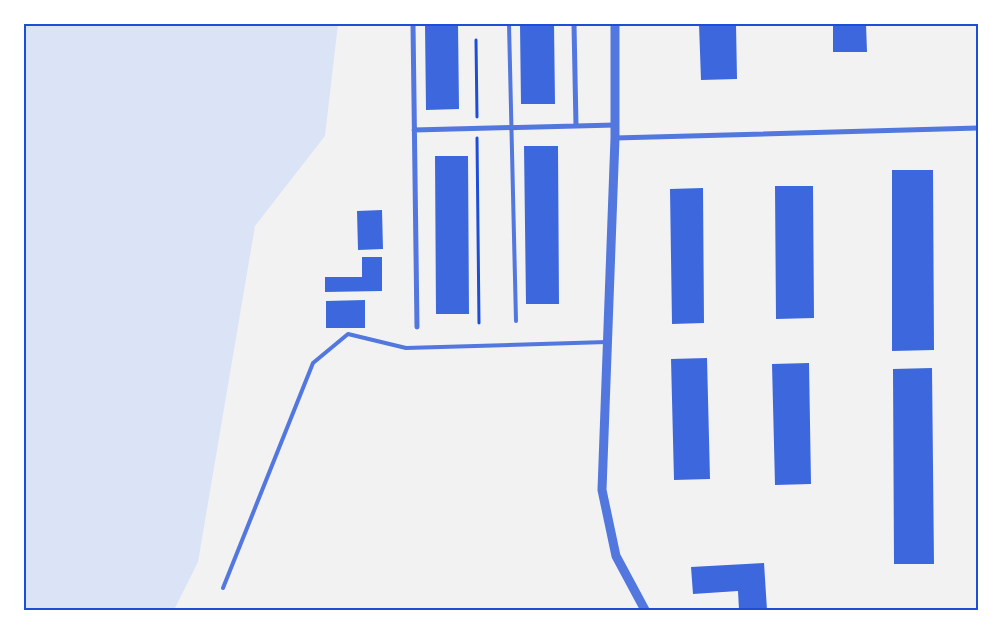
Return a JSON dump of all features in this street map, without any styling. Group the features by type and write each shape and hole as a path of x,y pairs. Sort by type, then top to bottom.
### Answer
{"street":[{"path":"413,24 417,327"},
{"path":"574,24 576,126"},
{"path":"615,24 615,138 602,490 616,556 645,610"},
{"path":"414,130 615,125"},
{"path":"615,138 978,128"}],"lane":[{"path":"509,24 516,321"},
{"path":"223,588 313,363 348,334 406,348 607,342"}],"path":[{"path":"476,40 480,323"}],"shaded area":[{"path":"24,24 338,24 325,136 255,226 198,562 174,610 24,610"}],"building":[{"path":"425,24 458,24 459,109 426,110"},
{"path":"520,24 554,24 555,104 521,104"},
{"path":"699,24 736,24 737,79 701,80"},
{"path":"833,24 866,24 867,52 833,52"},
{"path":"976,24 978,24 978,47 976,47"},
{"path":"524,146 558,146 559,304 526,304"},
{"path":"435,156 468,156 469,314 436,314"},
{"path":"892,170 933,170 934,350 892,351"},
{"path":"775,186 813,186 814,318 776,319"},
{"path":"703,188 704,323 672,324 670,189"},
{"path":"382,210 383,249 358,250 357,211"},
{"path":"362,257 382,257 382,291 325,292 325,277 362,277"},
{"path":"365,300 365,328 326,328 326,301"},
{"path":"707,358 710,479 674,480 671,359"},
{"path":"809,363 811,484 775,485 772,364"},
{"path":"932,368 934,564 894,564 893,369"},
{"path":"764,563 767,610 739,610 738,591 693,594 691,567"}]}
